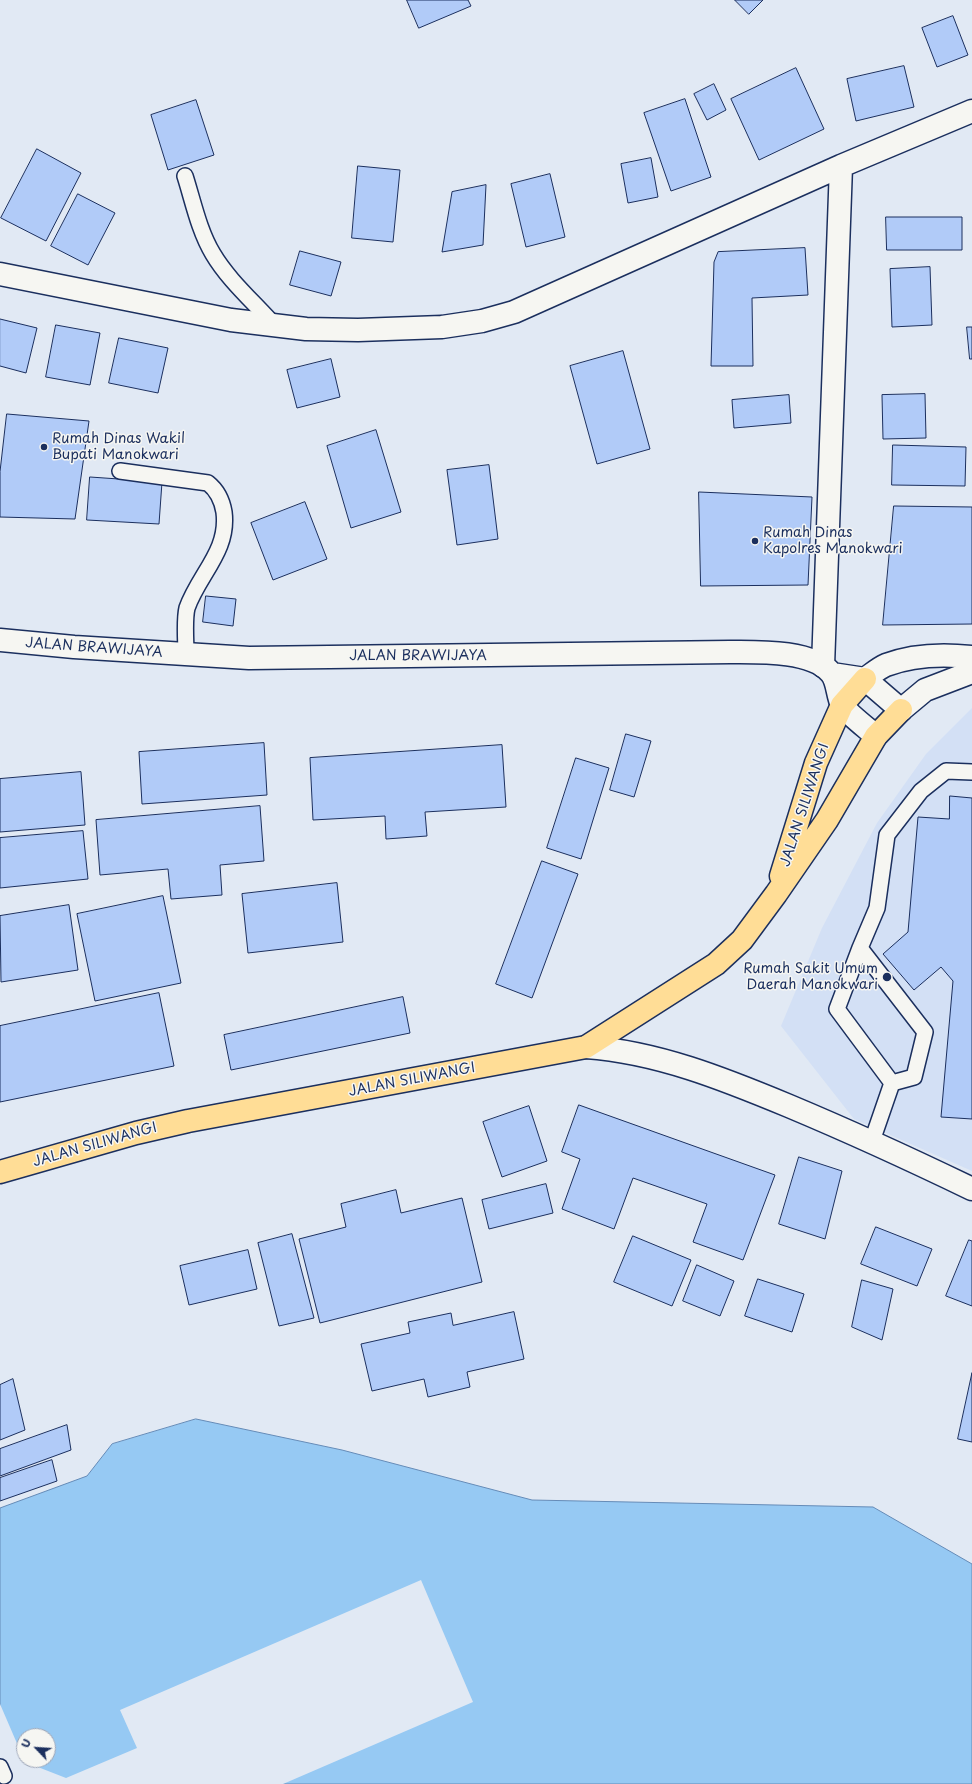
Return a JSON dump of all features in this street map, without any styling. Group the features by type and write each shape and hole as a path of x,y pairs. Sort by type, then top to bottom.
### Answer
{"highway":[{"name":"JALAN SILIWANGI","path":"776,894 816,763 842,705 865,678"},
{"name":"JALAN SILIWANGI","path":"0,1172 136,1133 181,1123 586,1047 716,964 742,940 827,820 876,736 901,710"}],"street":[{"path":"0,274 232,320 275,326 358,330 442,327 488,319 514,312 841,166 972,111"},
{"path":"841,166 828,670 842,705 876,736"},
{"name":"JALAN BRAWIJAYA","path":"0,640 186,655 249,658 763,652 809,660 828,670 865,678"},
{"path":"972,657 939,656 909,659 885,665 865,678 901,710 925,690 972,672"},
{"path":"586,1047 610,1048 664,1059 753,1091 872,1141 972,1189"}],"lane":[{"path":"185,176 206,241 213,254 223,268 275,326"},
{"path":"120,471 208,483 217,491 220,498 225,524 220,546 193,593 187,611 186,655"},
{"path":"892,1083 837,1009 877,908 887,835 921,791 946,771 972,772"},
{"path":"860,948 925,1032 914,1077 892,1083"},
{"path":"872,1141 892,1083"}],"shaded area":[{"name":"Rumah Sakit Umum Daerah Manokwari","path":"972,708 972,1171 854,1119 781,1026 822,928 877,823 926,754"}],"water":[{"path":"196,1419 342,1450 532,1500 873,1507 972,1564 972,1784 0,1784 0,1508 87,1476 112,1444"}],"pier":[{"path":"421,1580 473,1702 283,1784 0,1784 0,1704 16,1741 16,1768 40,1768 66,1778 137,1748 120,1710"}],"building":[{"path":"407,0 468,0 471,6 419,28"},
{"path":"735,0 763,0 749,14"},
{"path":"953,16 968,55 937,67 922,28"},
{"path":"904,66 914,107 856,121 847,79"},
{"path":"796,68 824,129 759,160 731,99"},
{"path":"714,84 726,110 707,120 694,94"},
{"path":"685,99 711,177 671,191 644,113"},
{"path":"196,100 214,155 168,170 151,115"},
{"path":"37,149 81,173 46,241 1,218"},
{"path":"651,158 658,197 628,203 621,164"},
{"path":"358,166 400,170 393,242 352,238"},
{"path":"550,174 565,237 526,247 511,184"},
{"path":"486,185 483,245 442,252 452,192"},
{"path":"78,194 115,213 88,265 51,246"},
{"path":"886,217 962,217 962,250 887,250"},
{"path":"805,248 808,295 752,298 753,366 711,366 714,262 718,252"},
{"path":"300,251 341,262 331,296 290,285"},
{"path":"930,267 932,325 892,327 890,269"},
{"path":"0,319 37,328 26,373 0,366"},
{"path":"56,325 100,333 90,385 46,377"},
{"path":"967,327 972,327 972,359 970,359"},
{"path":"119,338 168,348 158,393 109,383"},
{"path":"623,351 650,449 597,464 570,366"},
{"path":"331,359 340,397 297,408 287,370"},
{"path":"925,394 926,438 883,439 882,395"},
{"path":"789,395 791,423 734,428 732,400"},
{"name":"Rumah Dinas Wakil Bupati Manokwari","path":"7,414 89,421 75,519 0,517 0,472"},
{"path":"376,430 401,512 351,528 327,446"},
{"path":"893,445 966,447 965,486 892,485"},
{"path":"489,465 498,539 457,545 447,470"},
{"path":"90,477 162,482 159,524 87,520"},
{"name":"Rumah Dinas Kapolres Manokwari","path":"699,492 812,497 808,585 701,586"},
{"path":"305,502 327,559 273,580 251,523"},
{"path":"894,506 972,507 972,624 883,625"},
{"path":"206,596 236,599 233,626 203,622"},
{"path":"626,734 651,741 634,797 610,790"},
{"path":"264,743 267,795 142,804 139,752"},
{"path":"502,745 506,807 425,812 427,836 386,839 385,816 313,820 310,758"},
{"path":"576,758 609,768 581,859 547,848"},
{"path":"81,772 85,825 0,832 0,779"},
{"path":"950,796 972,798 972,1119 941,1117 953,981 941,967 914,990 883,954 908,932 918,817 949,819"},
{"path":"260,806 264,861 220,865 222,895 171,899 168,869 100,875 96,820"},
{"path":"83,831 88,879 0,888 0,838"},
{"path":"542,861 578,874 532,998 496,984"},
{"path":"337,883 343,942 248,953 242,894"},
{"path":"163,896 181,983 95,1001 77,914"},
{"path":"69,905 78,970 1,982 0,916"},
{"path":"159,993 174,1066 0,1102 0,1026"},
{"path":"403,997 410,1033 231,1070 224,1035"},
{"path":"579,1105 775,1175 743,1260 693,1242 707,1204 633,1178 614,1229 562,1209 580,1159 562,1152"},
{"path":"529,1106 547,1161 502,1177 483,1122"},
{"path":"799,1157 842,1171 825,1239 779,1224"},
{"path":"546,1184 553,1213 489,1229 482,1200"},
{"path":"396,1190 401,1213 462,1198 482,1282 320,1323 299,1239 346,1227 341,1204"},
{"path":"876,1227 932,1249 917,1286 861,1264"},
{"path":"292,1234 314,1318 279,1326 258,1243"},
{"path":"633,1236 691,1260 672,1306 614,1282"},
{"path":"969,1240 972,1241 972,1306 946,1296"},
{"path":"248,1250 257,1289 189,1305 180,1266"},
{"path":"697,1265 734,1281 720,1316 683,1301"},
{"path":"758,1279 804,1294 792,1332 745,1316"},
{"path":"862,1280 893,1289 882,1340 852,1327"},
{"path":"514,1312 524,1359 467,1372 470,1387 428,1397 424,1379 372,1391 361,1344 410,1333 408,1322 451,1313 453,1325"},
{"path":"972,1373 972,1442 958,1439"},
{"path":"13,1379 25,1430 0,1440 0,1385"},
{"path":"67,1425 71,1450 0,1476 0,1449"},
{"path":"52,1460 57,1481 0,1501 0,1478"}],"place":[{"name":"Rumah Dinas Wakil Bupati Manokwari","path":"44,447"},
{"name":"Rumah Dinas Kapolres Manokwari","path":"755,541"},
{"name":"Rumah Sakit Umum Daerah Manokwari","path":"887,977"}]}
